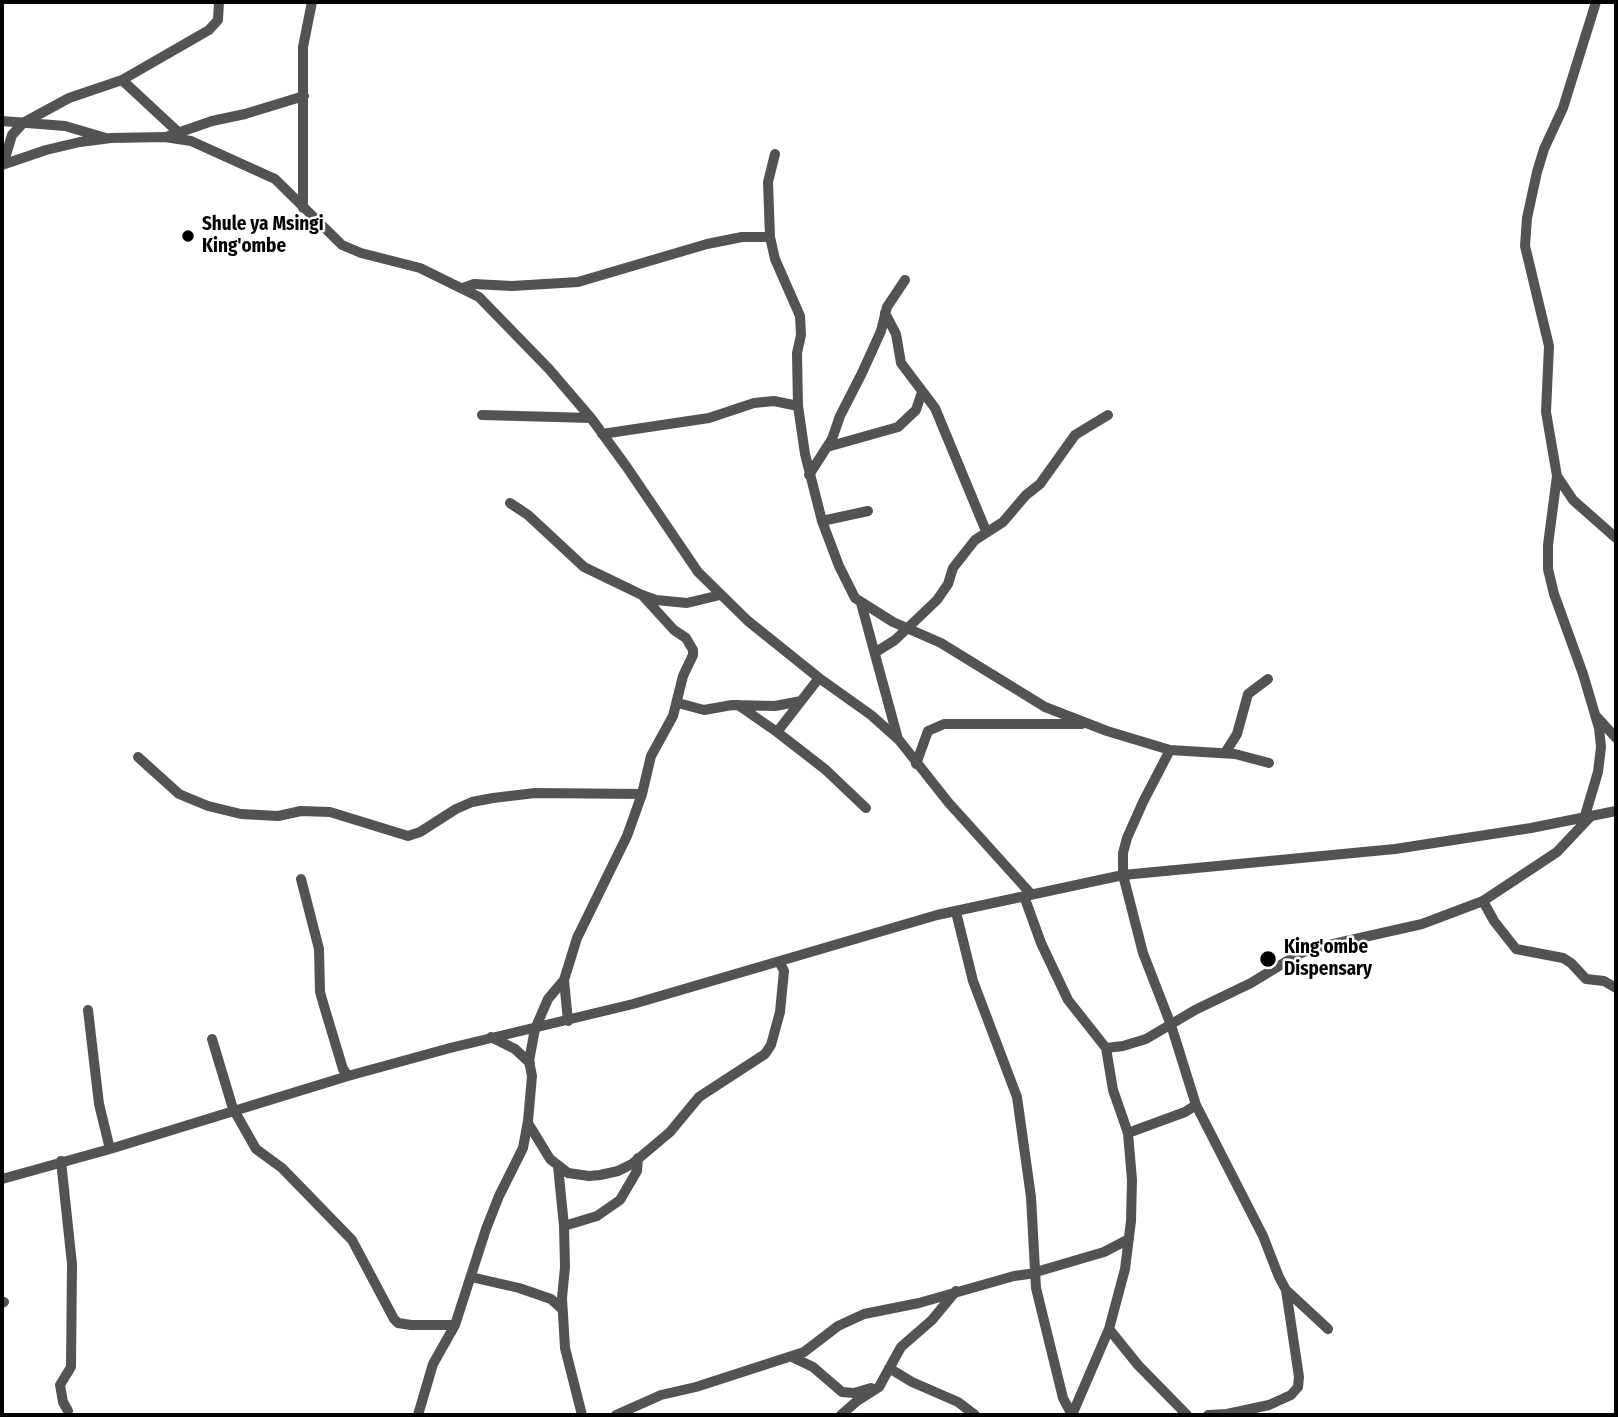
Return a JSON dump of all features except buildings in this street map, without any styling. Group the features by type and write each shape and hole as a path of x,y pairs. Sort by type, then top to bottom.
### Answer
{"street":[{"path":"219,2 218,20 209,30 122,80 69,98 23,123 6,146 5,158 108,139 165,137 191,141 275,179 342,245 420,268 479,297 566,387 626,466 686,557 720,595 748,621 819,678 871,715 899,740 916,764 1027,895 1041,943 1068,1000 1106,1048 1113,1090 1128,1133 1132,1180 1125,1269 1109,1329 1072,1415"},
{"path":"303,208 303,47 312,2"},
{"path":"1106,1048 1137,1042 1304,952 1422,924 1483,901 1557,852 1587,818 1601,747 1597,717 1554,594 1548,569 1548,545 1557,476 1546,412 1549,338 1526,254 1525,230 1544,149 1563,108 1595,2"},
{"path":"122,80 178,132"},
{"path":"165,137 304,96"},
{"path":"2,121 72,128 108,139"},
{"path":"775,155 768,182 770,237 775,259 800,316 801,335 797,353 798,405 809,475 822,521 849,589 861,603 942,643 1036,702 1090,724 1170,750 1225,753 1269,763"},
{"path":"463,288 474,284 512,286 578,282 707,244 742,237 770,237"},
{"path":"809,475 827,447 878,338 894,293 905,280"},
{"path":"885,313 896,334 901,363 935,408 986,531"},
{"path":"827,447 898,427 916,410 922,392"},
{"path":"603,434 709,418 754,403 774,401 798,405"},
{"path":"482,415 591,418"},
{"path":"876,652 907,628 945,590 953,568 975,540 1003,522 1026,495 1040,484 1079,432 1108,415"},
{"path":"1557,476 1573,500 1616,538"},
{"path":"510,503 528,515 584,568 642,595 656,600 687,603 720,595"},
{"path":"822,521 868,511"},
{"path":"418,1415 433,1364 455,1325 499,1196 519,1160 527,1136 530,1063 535,1029 548,999 564,980 586,917 619,856 642,794 651,756 669,725 678,703 683,676 691,660 693,650 686,638 674,630 642,595"},
{"path":"861,603 899,740"},
{"path":"777,732 819,678"},
{"path":"1225,753 1237,734 1248,694 1268,679"},
{"path":"678,703 704,710 738,705 775,706 801,701"},
{"path":"738,705 826,770 866,808"},
{"path":"1597,717 1616,738"},
{"path":"916,764 928,732 944,724 1090,724"},
{"path":"1170,750 1127,838 1123,853 1123,875 1143,953 1171,1024 1196,1105 1263,1236 1286,1290 1299,1377 1298,1387 1291,1395 1269,1405 1208,1415"},
{"path":"138,757 179,794 208,806 241,814 278,816 301,811 330,812 408,836 420,832 471,802 493,798 535,793 642,794"},
{"path":"2,1179 235,1112 348,1076 491,1037 568,1021 780,963 823,947 917,920 1123,875 1395,849 1616,811"},
{"path":"301,879 319,949 320,992 343,1069 348,1076"},
{"path":"1483,901 1494,921 1516,949 1563,958 1586,979 1604,981 1616,988"},
{"path":"956,912 973,981 1017,1097 1031,1197 1036,1288 1063,1398 1072,1415"},
{"path":"528,1123 545,1152 558,1166 575,1175 600,1175 618,1171 670,1132 698,1097 765,1054 771,1045 780,1012 784,971 780,963"},
{"path":"564,980 568,1021"},
{"path":"88,1010 99,1104 110,1149"},
{"path":"491,1037 515,1049 530,1063"},
{"path":"212,1039 235,1112 256,1149 282,1168 352,1240 394,1320 411,1325 455,1325"},
{"path":"1128,1133 1185,1112 1196,1105"},
{"path":"564,1226 597,1216 620,1200 637,1171 638,1158"},
{"path":"61,1161 72,1264 71,1367 60,1385 61,1396 68,1411"},
{"path":"558,1166 564,1226 562,1309 565,1348 582,1415"},
{"path":"616,1415 661,1395 696,1387 770,1361 792,1357 814,1346 838,1326 864,1314 919,1303 956,1291 1036,1272 1104,1252 1129,1239"},
{"path":"471,1277 519,1288 551,1299 562,1309"},
{"path":"1286,1290 1328,1329"},
{"path":"841,1415 876,1390 901,1347 932,1320 956,1291"},
{"path":"1109,1329 1138,1365 1188,1415"},
{"path":"792,1357 813,1367 842,1392 854,1393 882,1382"},
{"path":"889,1368 912,1382 958,1402 975,1415"}],"place":[{"name":"Shule ya Msingi King'ombe","path":"188,236"},
{"name":"King'ombe Dispensary","path":"1268,959"}]}
